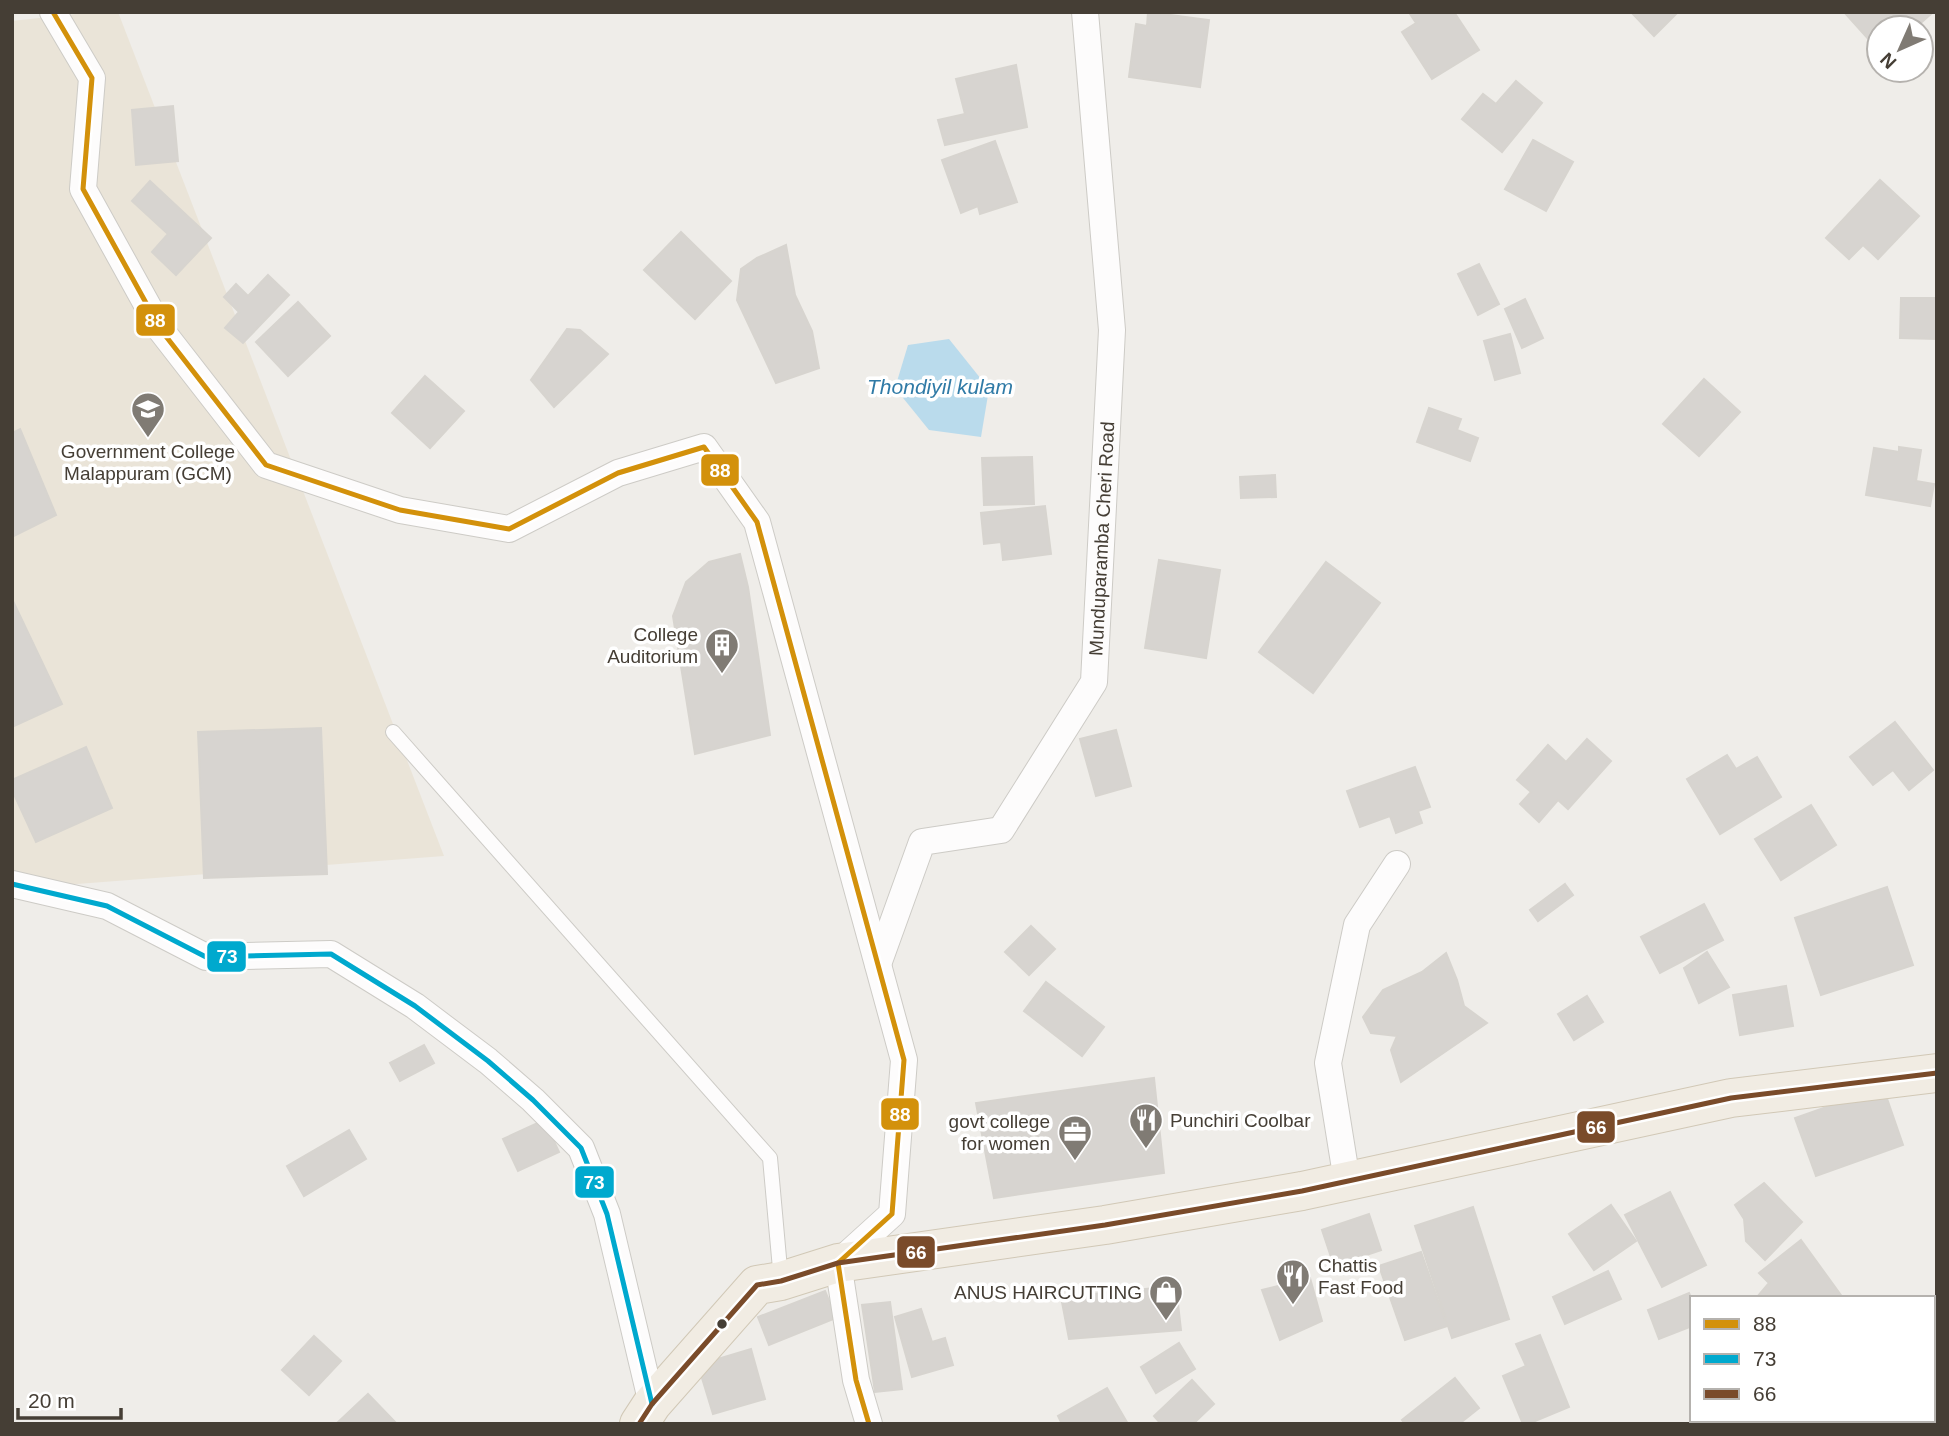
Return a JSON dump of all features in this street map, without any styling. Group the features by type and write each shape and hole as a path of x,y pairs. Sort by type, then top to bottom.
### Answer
{"main road":[{"path":"643,1418 757,1285 781,1281 838,1263 1105,1225 1302,1191 1731,1098 1937,1073"}],"street":[{"path":"53,12 92,78 83,189 161,330 266,465 400,510 509,529 618,472 704,447 757,522 904,1060 892,1214 838,1263 856,1380 869,1424"},
{"name":"Munduparamba Cheri Road","path":"878,964 922,842 1000,830 1094,682 1112,331 1085,12"},
{"path":"1347,1181 1328,1063 1357,925 1397,864"},
{"path":"12,884 107,906 206,957 331,954 415,1006 488,1061 533,1100 581,1148 607,1214 643,1418"}],"lane":[{"path":"393,732 769,1158 781,1281"}],"shaded area":[{"name":"Government College Malappuram (GCM)","path":"118,12 444,856 12,889 12,21"}],"water":[{"name":"Thondiyil kulam","path":"949,339 989,389 981,437 929,430 895,388 908,345"}],"building":[{"path":"1148,12 1209,20 1200,87 1129,77 1136,24 1147,26"},
{"path":"1454,12 1479,50 1432,79 1402,32 1416,23 1410,14"},
{"path":"1631,12 1678,12 1654,36"},
{"path":"1844,12 1932,12 1865,14 1865,35"},
{"path":"1016,65 1027,127 945,145 938,120 965,114 956,79"},
{"path":"1516,81 1542,103 1502,152 1462,119 1483,94 1496,104"},
{"path":"173,106 178,161 136,165 132,110"},
{"path":"1533,140 1573,162 1546,211 1505,189"},
{"path":"995,141 1017,202 980,214 978,206 961,213 942,160"},
{"path":"1880,180 1919,216 1878,259 1863,245 1849,259 1826,238"},
{"path":"150,181 211,238 176,275 152,252 168,234 132,201"},
{"path":"681,232 731,281 695,319 644,270"},
{"path":"786,245 795,295 812,331 819,368 776,383 737,300 741,269 757,258"},
{"path":"1479,264 1499,304 1478,315 1458,274"},
{"path":"268,275 289,295 243,343 225,328 239,312 224,297 236,284 248,296"},
{"path":"1901,298 1937,298 1937,339 1900,338"},
{"path":"1525,299 1543,338 1522,348 1505,309"},
{"path":"298,302 330,336 288,376 256,342"},
{"path":"567,329 580,330 608,354 554,407 531,380"},
{"path":"1510,334 1520,373 1495,380 1484,341"},
{"path":"425,376 464,411 430,448 392,413"},
{"path":"1704,379 1740,412 1699,456 1663,424"},
{"path":"1429,408 1461,419 1457,430 1478,438 1470,461 1417,442"},
{"path":"20,429 56,515 12,537 12,433"},
{"path":"1899,447 1921,450 1916,481 1934,484 1930,506 1866,495 1874,448 1899,452"},
{"path":"1032,457 1034,504 984,505 982,458"},
{"path":"1275,475 1276,497 1241,498 1240,477"},
{"path":"1045,506 1051,554 1003,560 1001,542 984,544 981,513"},
{"name":"College Auditorium","path":"740,554 748,587 770,735 695,754 673,616 686,582 709,562"},
{"path":"1159,560 1220,570 1206,658 1145,648"},
{"path":"1326,562 1380,603 1313,693 1259,652"},
{"path":"12,599 62,704 12,727"},
{"path":"1895,722 1933,770 1909,790 1893,770 1873,785 1850,757"},
{"path":"321,728 327,874 204,878 198,732"},
{"path":"1116,730 1131,786 1096,796 1080,739"},
{"path":"1587,739 1611,761 1568,809 1558,800 1539,822 1520,804 1531,792 1517,780 1548,745 1566,762"},
{"path":"86,747 112,808 36,842 12,790 12,780"},
{"path":"1727,755 1736,769 1757,757 1781,797 1720,834 1687,779"},
{"path":"1415,767 1430,807 1418,811 1422,823 1396,833 1390,816 1360,827 1347,791"},
{"path":"1811,805 1836,845 1781,880 1755,839"},
{"path":"1565,884 1573,895 1538,921 1530,910"},
{"path":"1887,887 1913,965 1821,995 1795,918"},
{"path":"1704,904 1723,940 1660,973 1641,937"},
{"path":"1031,926 1055,949 1029,975 1005,952"},
{"path":"1707,952 1729,987 1699,1003 1684,968"},
{"path":"1446,953 1464,1006 1487,1023 1401,1082 1391,1050 1397,1036 1371,1033 1363,1017 1383,990 1422,972"},
{"path":"1046,982 1104,1027 1082,1056 1024,1011"},
{"path":"1786,986 1793,1026 1740,1035 1733,995"},
{"path":"1587,996 1603,1022 1574,1040 1558,1014"},
{"path":"424,1045 434,1063 400,1081 390,1063"},
{"path":"1154,1078 1164,1173 994,1198 976,1103"},
{"path":"1883,1087 1903,1145 1816,1176 1795,1118"},
{"path":"544,1120 559,1152 518,1171 503,1139"},
{"path":"349,1130 366,1159 304,1196 287,1166"},
{"path":"1764,1183 1802,1222 1765,1260 1746,1241 1744,1219 1735,1205"},
{"path":"1670,1192 1706,1265 1662,1287 1625,1215"},
{"path":"1611,1205 1636,1241 1594,1270 1569,1234"},
{"path":"1473,1207 1509,1319 1452,1338 1415,1226"},
{"path":"1369,1214 1381,1250 1334,1266 1322,1230"},
{"path":"1801,1240 1842,1296 1758,1296 1769,1283 1759,1273"},
{"path":"1421,1252 1447,1326 1405,1340 1379,1266"},
{"path":"1608,1271 1621,1299 1565,1324 1553,1297"},
{"name":"Chattis Fast Food","path":"1310,1278 1322,1321 1280,1340 1262,1290"},
{"path":"1176,1286 1181,1330 1069,1339 1061,1297"},
{"path":"825,1291 836,1318 769,1345 758,1317"},
{"path":"1689,1293 1690,1327 1659,1339 1648,1310"},
{"path":"890,1302 902,1389 875,1392 862,1305"},
{"path":"921,1309 932,1342 945,1338 953,1365 912,1377 895,1317"},
{"path":"1540,1335 1569,1407 1523,1424 1503,1376 1526,1366 1516,1344"},
{"path":"314,1336 341,1361 309,1395 282,1370"},
{"path":"1179,1343 1195,1369 1156,1393 1141,1367"},
{"path":"751,1349 765,1399 713,1414 698,1365"},
{"path":"1455,1378 1479,1408 1459,1424 1405,1424 1402,1420"},
{"path":"1192,1380 1214,1404 1193,1424 1161,1424 1154,1416"},
{"path":"1107,1388 1128,1424 1062,1424 1058,1416"},
{"path":"368,1394 397,1424 336,1424"},
{"path":"1732,1422 1835,1424 1733,1424"}],"transit line":[{"name":"88","path":"53,12 92,78 83,189 161,330 266,465 400,510 509,529 618,473 704,447 757,522 904,1060 892,1214 838,1263 856,1380 869,1424"},
{"name":"73","path":"12,884 107,906 206,957 331,954 415,1006 488,1061 533,1100 581,1148 607,1214 652,1404"},
{"name":"66","path":"639,1424 652,1404 757,1285 781,1281 838,1263 1105,1225 1302,1191 1731,1098 1937,1073"}],"place":[{"name":"Government College Malappuram (GCM)","path":"148,439"},
{"name":"College Auditorium","path":"722,675"},
{"name":"Punchiri Coolbar","path":"1146,1150"},
{"name":"govt college for women","path":"1075,1162"},
{"name":"Chattis Fast Food","path":"1293,1306"},
{"name":"ANUS HAIRCUTTING","path":"1166,1322"}]}
